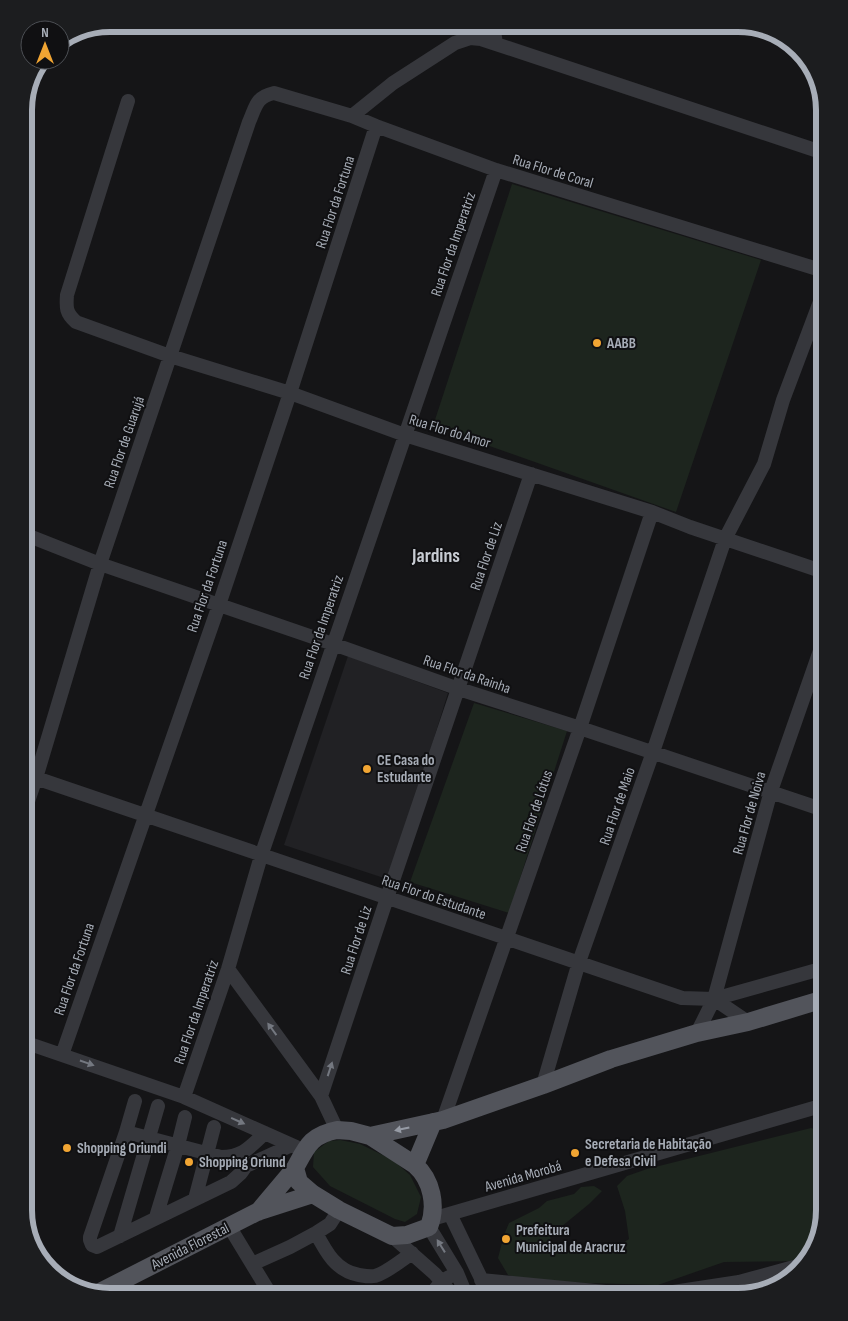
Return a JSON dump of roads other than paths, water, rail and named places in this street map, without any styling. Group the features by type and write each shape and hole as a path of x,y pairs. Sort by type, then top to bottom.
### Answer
{"main road":[{"path":"370,1136 438,1121 543,1085 611,1059 816,1001"},
{"path":"415,1165 438,1121"},
{"path":"338,1130 370,1136 421,1170 431,1192 433,1204 430,1223 406,1235 392,1236 339,1210 313,1194 299,1182 295,1168 298,1149 324,1133 338,1130"},
{"path":"257,1212 295,1168"},
{"path":"257,1212 313,1194"},
{"name":"Avenida Florestal","path":"108,1288 257,1212"}],"street":[{"path":"494,33 496,43"},
{"path":"352,116 393,83 455,43 470,38 496,43 816,150"},
{"name":"Rua Flor de Coral","path":"274,94 352,116 496,170 816,269"},
{"name":"Rua Flor de Guarujá","path":"32,769 249,122 258,103 264,96 274,94"},
{"name":"Rua Flor do Amor","path":"128,101 67,295 66,305 69,315 76,322 170,356 290,393 405,435 652,512 816,569"},
{"name":"Rua Flor da Fortuna","path":"62,1055 290,393 376,126"},
{"name":"Rua Flor da Imperatriz","path":"184,1097 228,969 261,856 496,170"},
{"name":"Rua Flor de Maio","path":"543,1085 579,962 725,539 764,464 783,400 816,312"},
{"name":"Rua Flor de Liz","path":"321,1096 531,474"},
{"name":"Rua Flor de Lótus","path":"438,1121 507,939 652,512"},
{"name":"Rua Flor da Rainha","path":"33,537 100,564 458,689 816,807"},
{"name":"Rua Flor de Noiva","path":"697,1034 714,999 771,791 816,662"},
{"name":"Rua Flor do Estudante","path":"32,777 682,998 714,999 816,970"},
{"path":"228,969 321,1096 338,1130"},
{"path":"714,999 748,1022"},
{"path":"32,1045 184,1097 298,1149"},
{"path":"135,1101 90,1240 92,1245 98,1247 231,1182 246,1166 298,1149"},
{"path":"120,1236 158,1106"},
{"name":"Avenida Morobá","path":"430,1223 450,1214 816,1106"},
{"path":"156,1218 185,1117"},
{"path":"195,1199 214,1127"},
{"path":"126,1132 221,1157 237,1156 247,1150 265,1133"},
{"path":"252,1264 316,1233 330,1224 339,1210"},
{"path":"450,1214 485,1288"},
{"path":"430,1223 463,1288"},
{"path":"229,1226 267,1288"},
{"path":"316,1233 327,1254 337,1266 353,1274 368,1277 376,1276 412,1253"},
{"path":"392,1236 447,1288"},
{"path":"700,1288 739,1282 790,1268"},
{"path":"436,1288 442,1281 457,1273"},
{"path":"481,1280 564,1288"}],"place":[{"name":"AABB","path":"597,343"},
{"name":"CE Casa do Estudante","path":"367,769"},
{"name":"Shopping Oriundi","path":"67,1148"},
{"name":"Secretaria de Habitação e Defesa Civil","path":"575,1153"},
{"name":"Shopping Oriund","path":"189,1162"},
{"name":"Prefeitura Municipal de Aracruz","path":"506,1239"}],"district":[{"name":"Jardins","path":"436,555"}]}
